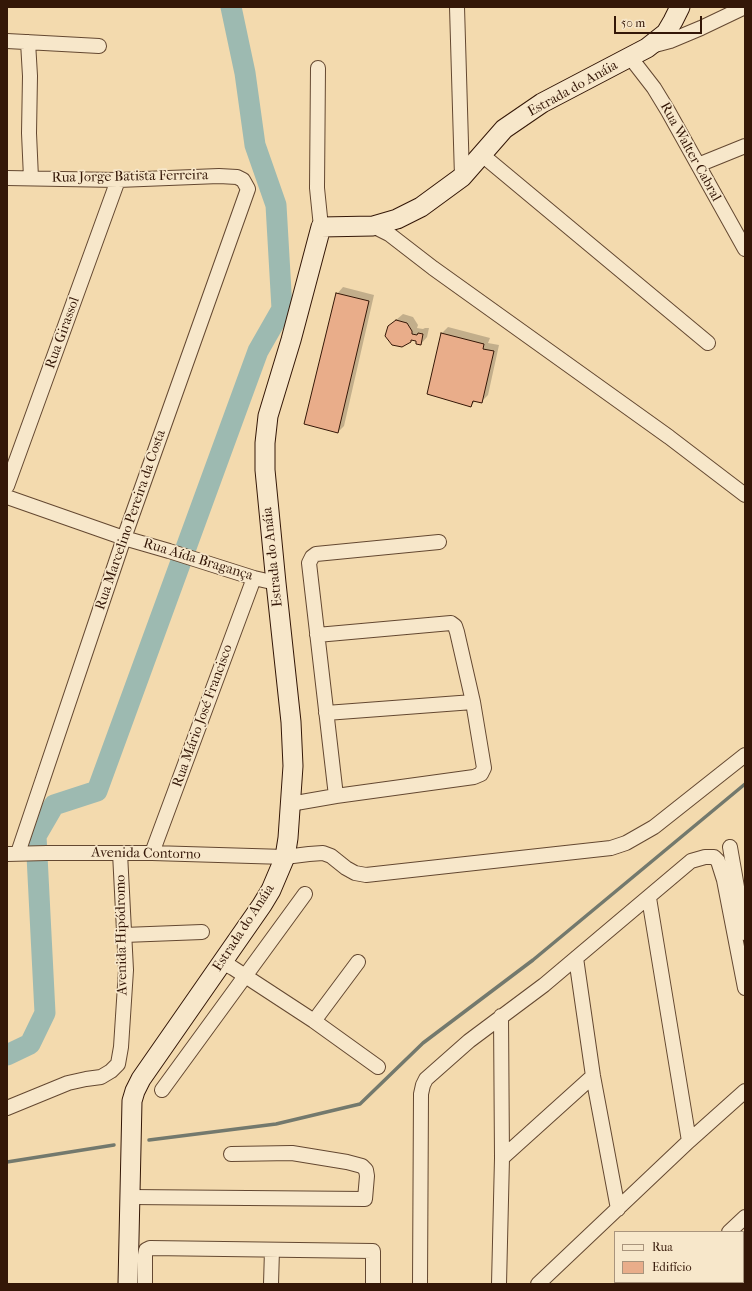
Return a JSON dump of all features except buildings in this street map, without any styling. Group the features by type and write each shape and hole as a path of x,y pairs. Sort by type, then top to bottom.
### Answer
{"street":[{"path":"457,7 462,177"},
{"name":"Estrada do Anáia","path":"128,1284 132,1101 135,1091 141,1079 271,890 285,857 288,838 293,766 291,722 265,470 265,443 268,416 291,340 321,227 373,226 397,219 421,207 462,177 504,129 542,103 647,48 666,32 680,7"},
{"path":"647,48 670,41 701,28 744,7"},
{"path":"7,41 99,46"},
{"path":"28,42 30,76 29,133 31,178"},
{"name":"Rua Walter Cabral","path":"630,57 658,94 745,249"},
{"path":"318,68 317,188 321,227"},
{"path":"698,165 745,146"},
{"path":"481,154 708,343"},
{"name":"Rua Jorge Batista Ferreira","path":"7,178 118,180 219,176 238,177 243,180 248,189"},
{"name":"Rua Girassol","path":"7,486 118,180"},
{"name":"Rua Marcelino Pereira da Costa","path":"16,853 124,538 248,189"},
{"path":"373,226 389,234 669,436 745,495"},
{"name":"Rua Aída Bragança","path":"7,497 124,538 254,578 276,583"},
{"path":"336,796 309,563 312,557 316,554 439,542"},
{"name":"Rua Mário José Francisco","path":"152,853 254,578"},
{"path":"290,804 336,796 474,777 481,774 484,768 473,702 455,626 451,623 317,635"},
{"path":"326,713 473,702"},
{"name":"Avenida Contorno","path":"16,853 152,853 285,857 323,853 331,856 350,870 366,875 612,848 626,844 654,827 745,755"},
{"path":"730,847 745,933"},
{"name":"Avenida Hipódromo","path":"7,1108 68,1084 101,1077 111,1071 118,1064 121,1047 126,970 120,853"},
{"path":"420,1284 420,1094 426,1079 469,1041 544,985 649,898 691,861 705,856 714,857 718,861 724,880 745,988"},
{"path":"162,1090 305,894"},
{"path":"649,898 688,1141"},
{"path":"124,936 202,932"},
{"path":"576,958 593,1076 618,1209"},
{"path":"222,962 314,1020 378,1067"},
{"path":"314,1020 358,962"},
{"path":"499,1284 502,1158 501,1016"},
{"path":"502,1158 593,1076"},
{"path":"538,1284 688,1141 745,1091"},
{"path":"130,1198 365,1199 367,1176 366,1170 362,1166 292,1153 231,1154"},
{"path":"730,1231 745,1217"},
{"path":"144,1284 145,1255 146,1250 150,1248 373,1251 373,1284"},
{"path":"271,1284 272,1250"}],"waterway":[{"path":"7,1055 30,1044 45,1013 36,836 54,805 97,791 258,351 282,309 276,205 255,145 245,73 231,7"},
{"path":"149,1140 276,1124 360,1104 423,1043 533,960 745,784"},
{"path":"7,1162 114,1145"}]}
